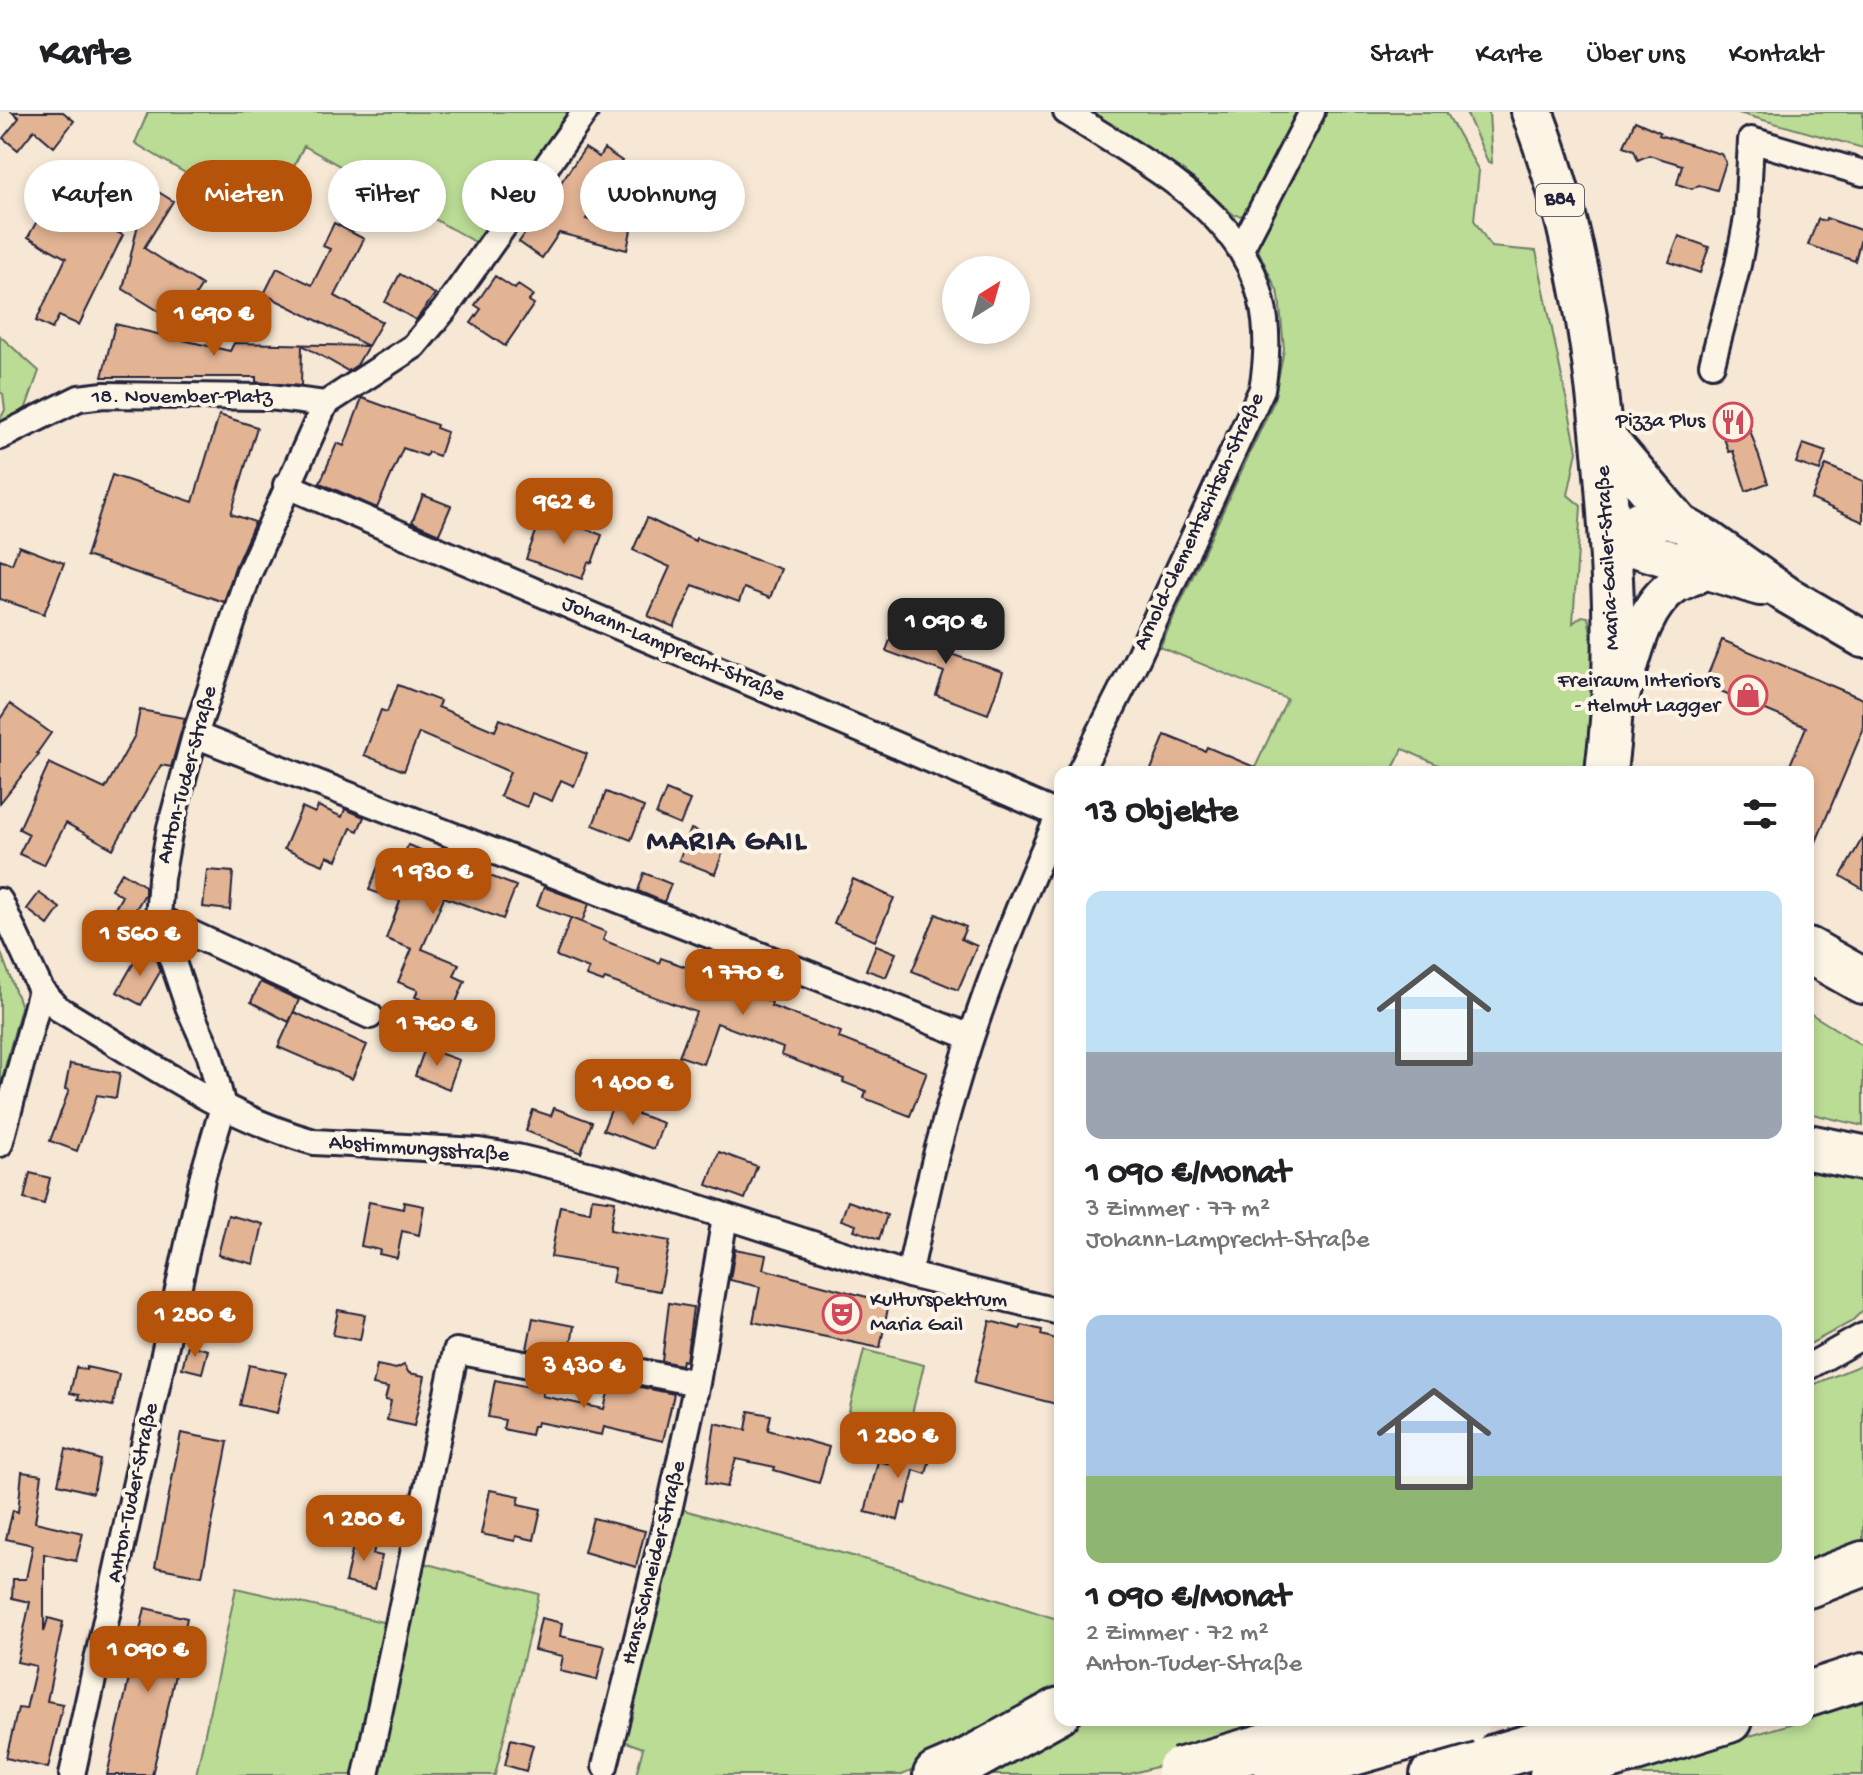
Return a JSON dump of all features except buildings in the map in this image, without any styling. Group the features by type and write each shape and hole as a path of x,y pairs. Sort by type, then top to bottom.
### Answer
{"highway":[{"path":"1814,953 1863,981"},
{"path":"1814,1148 1863,1158"},
{"path":"1814,1583 1863,1564"},
{"path":"1814,1614 1863,1598"},
{"path":"1814,1661 1863,1646"},
{"path":"1814,1692 1863,1676"},
{"path":"936,1775 1054,1713"},
{"path":"1170,1773 1334,1726"},
{"path":"1276,1775 1447,1726"},
{"path":"1433,1775 1690,1726"},
{"path":"1552,1775 1626,1736"}],"main road":[{"name":"Maria-Gailer-Straße","path":"1532,112 1567,222 1583,290 1602,434 1615,619 1613,718 1607,766"},
{"path":"1602,434 1676,521 1708,539 1787,595 1863,639"},
{"path":"1610,537 1640,519 1676,521"},
{"path":"1610,537 1640,550 1787,595"},
{"path":"1613,718 1646,621 1656,603 1675,585 1705,571"},
{"path":"1305,1775 1321,1726"}],"street":[{"path":"325,404 414,346 481,261 585,112"},
{"name":"Arnold-Clementschitsch-Straße","path":"1066,112 1169,178 1213,214 1241,249 1260,287 1266,365 1262,389 1138,657 1083,766"},
{"path":"1241,249 1312,112"},
{"path":"1712,364 1747,218 1751,140 1863,173"},
{"name":"18. November-Platz","path":"0,437 79,398 104,395 270,397 325,404"},
{"name":"Anton-Tuder-Straße","path":"72,1775 203,1175 223,1107 210,1055 188,1006 158,918 170,828 195,735 249,573 325,404"},
{"name":"Johann-Lamprecht-Straße","path":"286,485 1054,811"},
{"path":"195,735 971,1037"},
{"path":"909,1275 938,1145 971,1037 1013,920 1054,828"},
{"name":"Abstimmungsstraße","path":"0,901 41,990 59,1009 223,1107 290,1135 314,1142 479,1151 517,1157 616,1181 909,1275 1054,1311"},
{"path":"158,918 370,1016"},
{"path":"0,1144 41,990"},
{"name":"Hans-Schneider-Straße","path":"605,1766 670,1506 697,1383 725,1217"},
{"path":"1814,1364 1863,1336"},
{"path":"366,1775 456,1351 566,1372 606,1365 697,1383"},
{"path":"1413,1775 1428,1726"}],"green space":[{"path":"148,112 569,112 535,160 462,160 462,232 485,232 477,243 446,226 446,160 329,160 304,146 297,160 176,160 176,167 135,143"},
{"path":"1090,112 1302,112 1249,216 1234,215 1195,180"},
{"path":"1322,112 1446,112 1479,171 1474,220 1491,247 1536,251 1577,451 1568,495 1581,506 1573,623 1582,616 1588,617 1594,649 1589,766 1441,766 1403,749 1394,766 1256,766 1287,699 1160,647 1274,401 1284,349 1279,295 1254,241"},
{"path":"1466,112 1489,112 1492,163 1488,162"},
{"path":"1735,112 1863,112 1863,148"},
{"path":"0,336 39,371 24,413 0,428 0,419 5,410 0,392"},
{"path":"0,950 21,1007 0,1086"},
{"path":"1814,1016 1863,1046 1863,1126 1814,1114"},
{"path":"1814,1165 1863,1179 1863,1310 1851,1322 1814,1342"},
{"path":"864,1350 924,1365 908,1430 849,1411"},
{"path":"1863,1364 1863,1549 1814,1565 1814,1384"},
{"path":"680,1509 904,1570 1054,1618 1054,1695 902,1775 636,1775 643,1748 618,1739"},
{"path":"420,1562 539,1594 495,1775 373,1775"},
{"path":"236,1588 391,1624 358,1775 196,1775"},
{"path":"1863,1702 1863,1775 1620,1775 1783,1726 1814,1726 1814,1717"},
{"path":"1071,1726 1274,1726 1182,1760 1126,1775 983,1775"}],"place":[{"name":"Pizza Plus","path":"1733,422"},
{"name":"Freiraum Interiors - Helmut Lagger","path":"1748,695"},
{"name":"Kulturspektrum Maria Gail","path":"842,1314"}],"district":[{"name":"MARIA GAIL","path":"727,843"}]}
